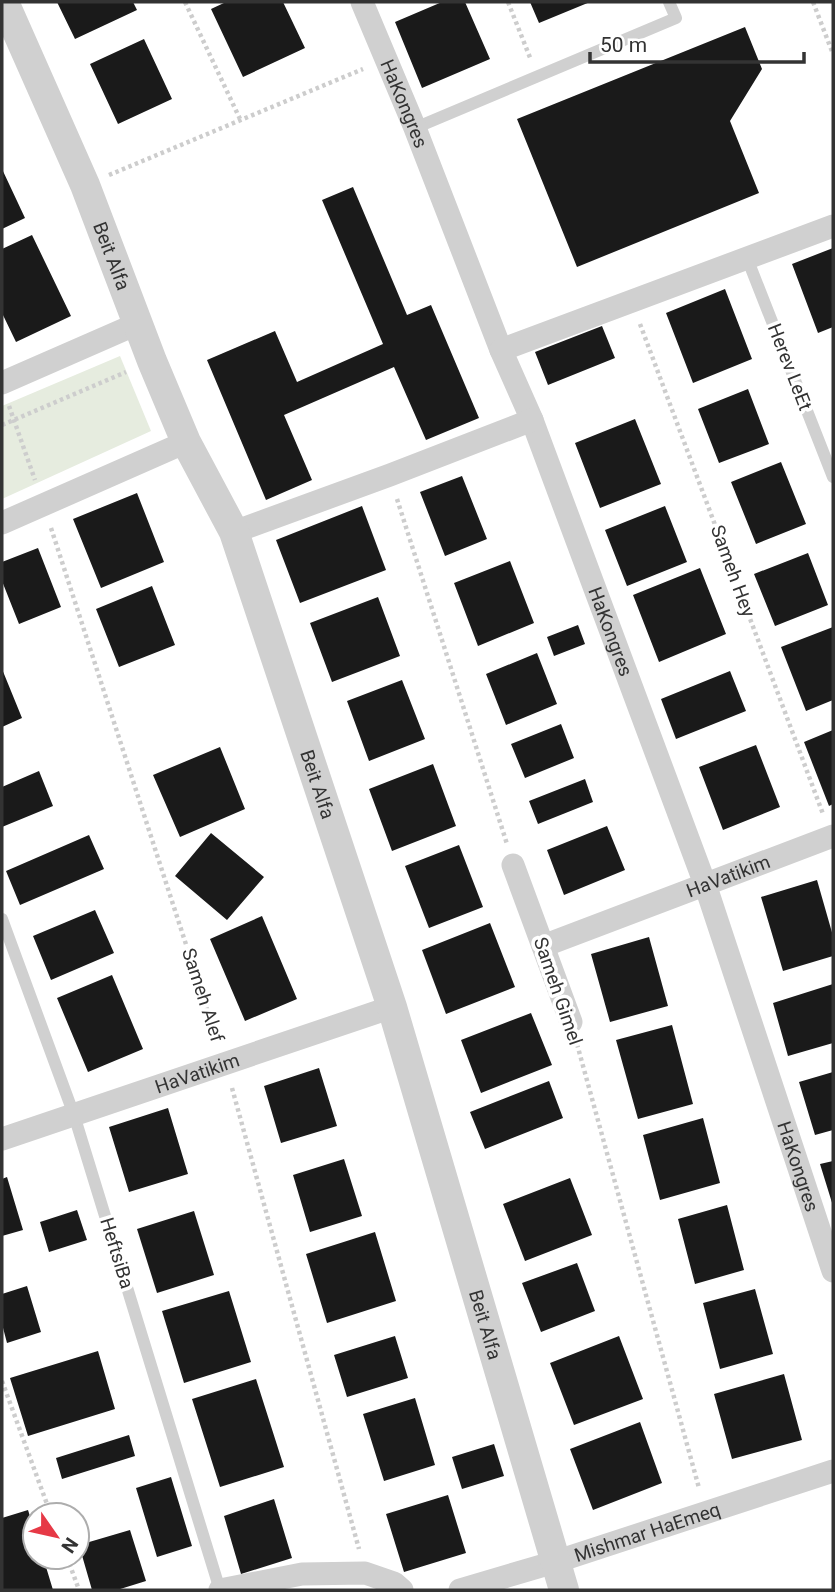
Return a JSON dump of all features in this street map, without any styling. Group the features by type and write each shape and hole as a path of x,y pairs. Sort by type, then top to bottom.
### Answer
{"street":[{"name":"Beit Alfa","path":"4,2 85,185 152,361 187,442 234,532 392,1007 560,1576"},
{"name":"HaKongres","path":"362,2 415,128 501,350 532,420 705,884 833,1271"},
{"path":"501,350 833,226"},
{"path":"2,383 139,323"},
{"path":"234,532 532,420"},
{"path":"2,523 187,442"},
{"name":"HaVatikim","path":"543,946 832,836"},
{"name":"Sameh Gimel","path":"513,865 571,1022"},
{"name":"HaVatikim","path":"2,1139 392,1007"},
{"name":"Mishmar HaEmeq","path":"460,1590 560,1576 706,1512 833,1471"},
{"path":"220,1590 302,1574 365,1573 394,1583 402,1590"}],"lane":[{"path":"415,128 676,18 669,2"},
{"name":"Herev LeEt","path":"747,258 833,477"},
{"name":"HeftsiBa","path":"2,919 74,1115 220,1590"}],"path":[{"path":"185,2 240,119"},
{"path":"508,2 538,77"},
{"path":"813,2 833,54"},
{"path":"85,185 386,59"},
{"name":"Sameh Hey","path":"632,301 832,836"},
{"path":"2,425 152,361"},
{"name":"Sameh Alef","path":"14,419 225,1064 365,1573"},
{"path":"390,475 513,865"},
{"name":"Sameh Gimel","path":"571,1022 706,1512"},
{"path":"2,1381 46,1501"},
{"path":"72,1571 79,1590"}],"shaded area":[{"path":"120,356 151,431 2,499 2,406"}],"building":[{"path":"57,2 133,2 137,10 75,39"},
{"path":"226,2 283,2 305,48 243,77 211,9"},
{"path":"442,2 465,2 490,59 422,88 395,22"},
{"path":"530,2 590,2 539,23"},
{"path":"745,27 762,69 730,121 759,193 577,267 517,119"},
{"path":"144,39 172,99 118,124 90,64"},
{"path":"2,169 25,218 2,229"},
{"path":"353,187 407,315 431,305 479,418 426,440 394,367 284,415 312,480 266,500 207,360 275,331 297,382 383,344 322,200"},
{"path":"32,235 71,316 16,342 2,313 2,249"},
{"path":"833,248 833,327 818,333 792,264"},
{"path":"725,289 752,359 693,383 666,313"},
{"path":"602,326 615,358 548,385 535,352"},
{"path":"748,389 769,444 719,463 698,409"},
{"path":"635,419 661,484 600,508 575,443"},
{"path":"781,462 806,524 756,544 731,482"},
{"path":"462,476 487,539 445,556 420,492"},
{"path":"137,493 164,562 101,588 73,519"},
{"path":"362,506 386,570 300,603 276,540"},
{"path":"665,506 687,562 627,586 605,530"},
{"path":"38,548 61,607 19,624 2,581 2,562"},
{"path":"808,553 828,605 775,626 754,574"},
{"path":"510,561 534,623 478,646 454,583"},
{"path":"700,568 726,634 659,662 633,595"},
{"path":"152,586 175,645 119,667 96,609"},
{"path":"378,597 400,656 332,682 310,623"},
{"path":"578,625 585,644 554,656 547,637"},
{"path":"833,627 833,700 806,711 781,647"},
{"path":"537,653 557,704 506,725 486,674"},
{"path":"2,669 22,718 2,727"},
{"path":"730,671 746,711 676,739 661,699"},
{"path":"402,680 425,739 369,761 347,701"},
{"path":"561,724 574,758 525,778 511,744"},
{"path":"833,730 833,804 829,806 804,742"},
{"path":"756,745 780,807 723,830 699,767"},
{"path":"220,747 245,809 180,837 153,775"},
{"path":"433,764 456,826 392,851 369,789"},
{"path":"39,771 53,806 2,827 2,787"},
{"path":"585,779 593,802 538,824 529,801"},
{"path":"607,826 625,870 564,895 547,850"},
{"path":"211,833 264,877 227,920 175,876"},
{"path":"89,835 104,869 20,905 6,871"},
{"path":"459,845 483,907 429,928 405,866"},
{"path":"817,880 833,936 833,956 783,971 761,897"},
{"path":"95,910 114,953 51,980 33,936"},
{"path":"262,916 297,999 245,1021 210,939"},
{"path":"490,923 515,987 446,1014 422,950"},
{"path":"649,937 668,1006 610,1022 591,954"},
{"path":"112,975 143,1049 88,1072 57,998"},
{"path":"833,984 833,1043 788,1056 773,1003"},
{"path":"531,1013 552,1065 481,1093 461,1040"},
{"path":"672,1025 693,1104 638,1119 616,1040"},
{"path":"319,1068 337,1126 281,1143 264,1086"},
{"path":"833,1072 833,1130 815,1135 799,1082"},
{"path":"549,1081 563,1118 485,1149 470,1112"},
{"path":"168,1108 188,1174 129,1192 109,1127"},
{"path":"703,1118 720,1183 660,1200 643,1135"},
{"path":"344,1159 362,1216 310,1232 293,1175"},
{"path":"833,1161 833,1206 820,1164"},
{"path":"7,1177 23,1230 2,1236 2,1179"},
{"path":"570,1178 592,1235 525,1261 503,1204"},
{"path":"727,1205 744,1270 695,1284 678,1219"},
{"path":"77,1210 87,1240 49,1252 40,1222"},
{"path":"194,1211 214,1275 157,1293 137,1229"},
{"path":"375,1232 396,1301 327,1323 306,1254"},
{"path":"577,1263 595,1311 541,1332 522,1283"},
{"path":"27,1286 41,1332 7,1343 2,1324 2,1294"},
{"path":"755,1289 773,1354 720,1369 703,1303"},
{"path":"229,1291 251,1362 184,1383 162,1311"},
{"path":"395,1336 408,1378 347,1397 334,1355"},
{"path":"619,1336 643,1399 574,1425 550,1363"},
{"path":"98,1351 115,1409 28,1436 10,1378"},
{"path":"784,1374 802,1440 732,1459 714,1394"},
{"path":"256,1379 284,1467 220,1487 192,1399"},
{"path":"415,1398 435,1465 384,1481 363,1414"},
{"path":"640,1422 662,1483 593,1510 570,1449"},
{"path":"129,1435 135,1456 62,1479 56,1458"},
{"path":"494,1444 504,1476 462,1489 452,1457"},
{"path":"171,1477 192,1546 157,1557 136,1488"},
{"path":"448,1495 466,1553 404,1572 386,1514"},
{"path":"274,1499 292,1558 241,1574 224,1516"},
{"path":"21,1512 21,1571 47,1571 53,1590 2,1590 2,1518"},
{"path":"130,1530 146,1581 117,1590 92,1590 87,1571 91,1571 91,1541"}]}
